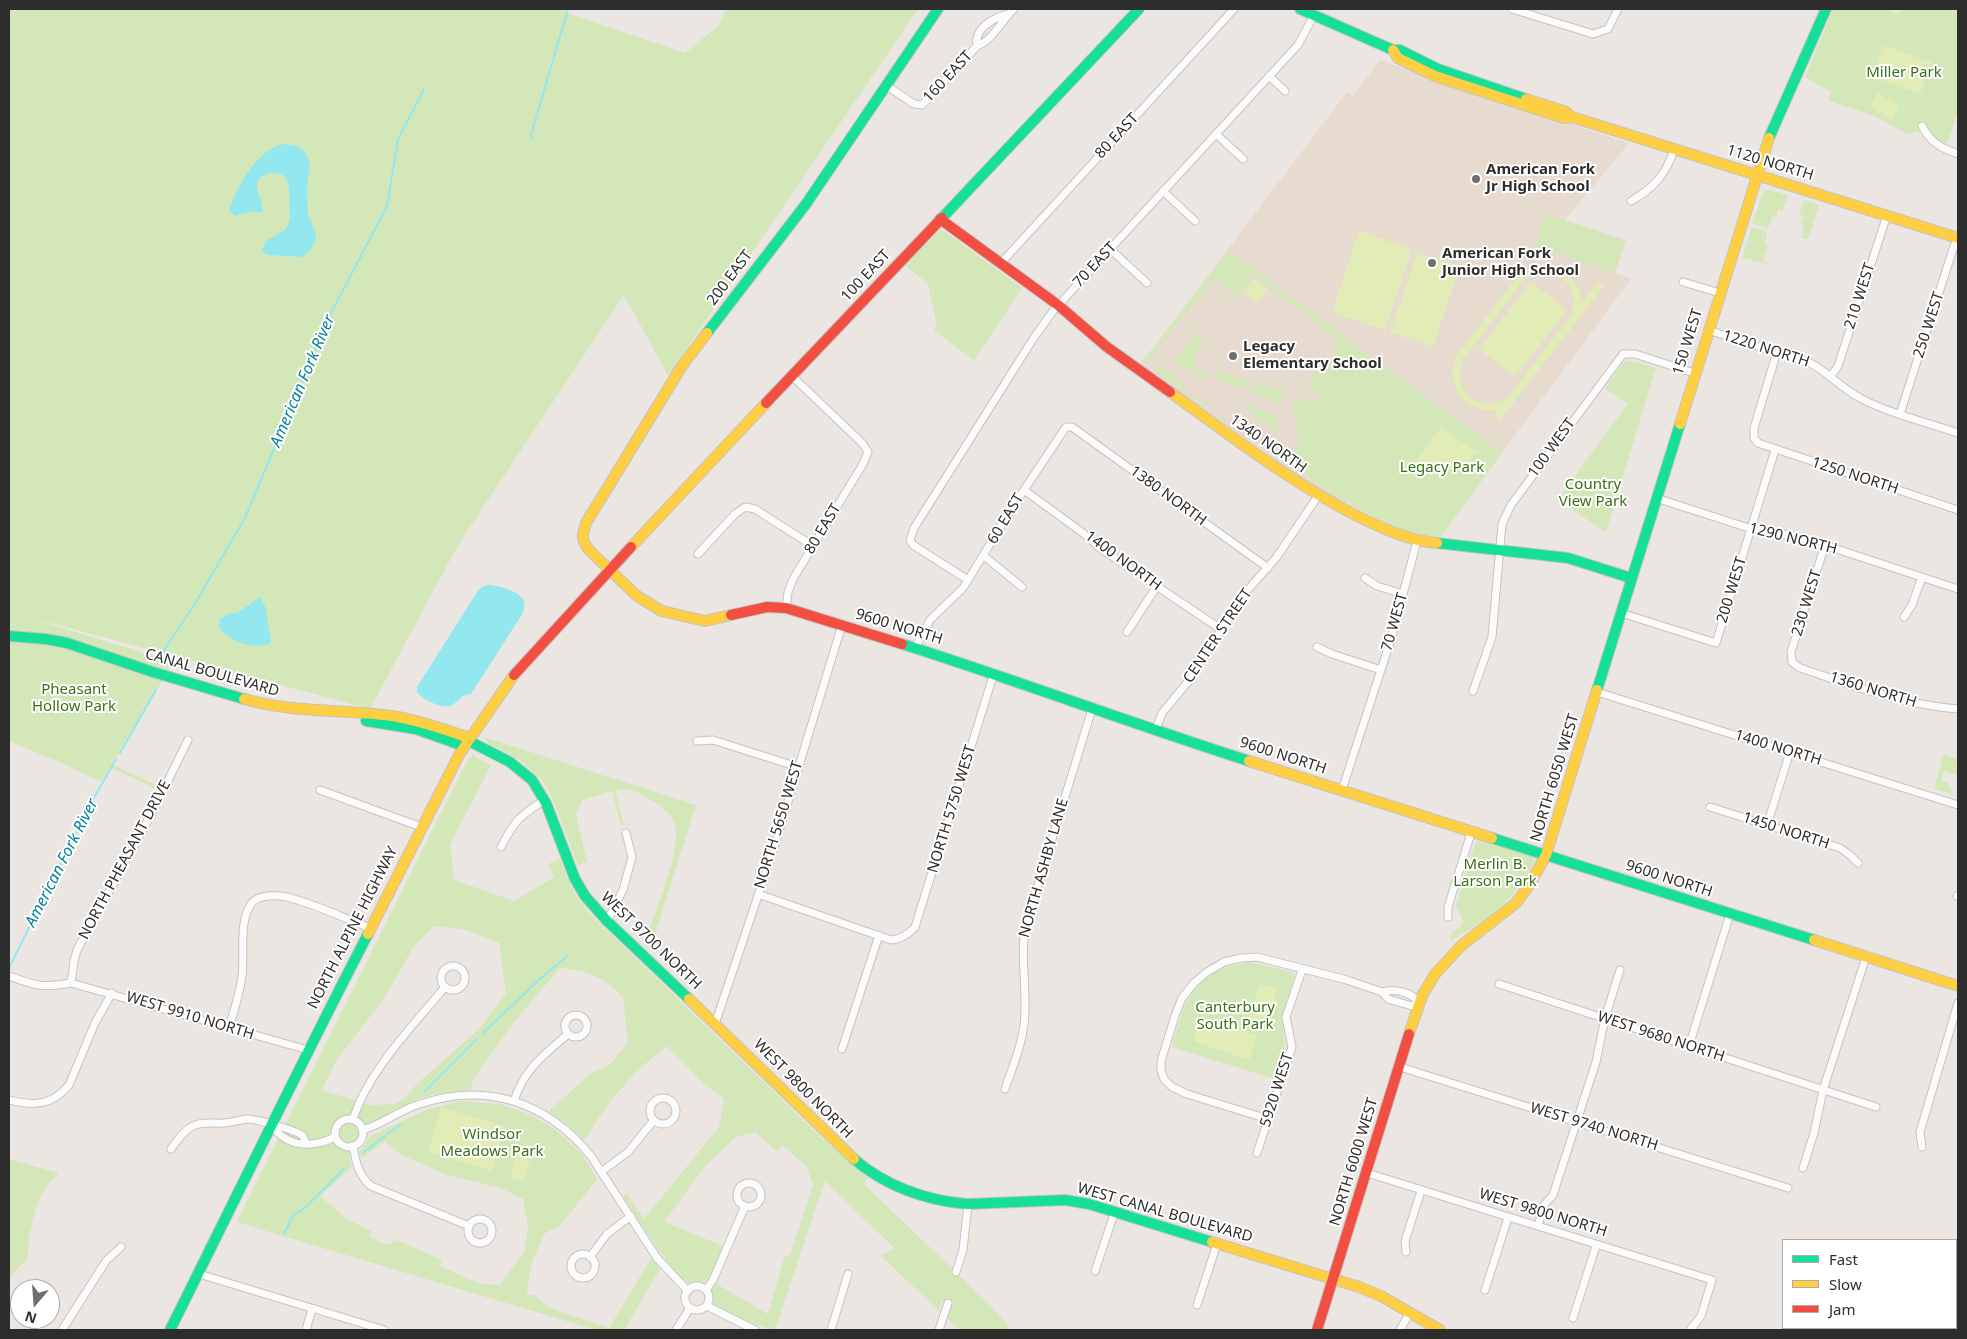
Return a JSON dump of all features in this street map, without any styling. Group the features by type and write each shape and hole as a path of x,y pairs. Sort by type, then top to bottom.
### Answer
{"street":[{"name":"200 EAST","path":"612,567 583,543 582,536 586,523 682,366 806,204 938,9"},
{"name":"100 EAST","path":"612,567 1139,9"},
{"name":"80 EAST","path":"1001,263 1234,9"},
{"name":"1120 NORTH","path":"1300,9 1392,50 1398,58 1435,76 1564,118 1572,117 1958,238"},
{"path":"1512,9 1593,34 1603,32 1611,26 1618,9"},
{"name":"150 WEST","path":"1597,692 1756,175 1772,128 1809,51 1826,9"},
{"name":"160 EAST","path":"977,46 978,36 985,25 1011,11"},
{"name":"160 EAST","path":"887,86 909,102 918,106 922,105 977,46 983,44 1011,11"},
{"name":"70 EAST","path":"968,580 920,550 910,540 914,528 1042,325 1058,305 1302,40 1314,15"},
{"path":"1269,76 1285,91"},
{"path":"1922,126 1929,139 1935,144 1958,154"},
{"path":"1216,134 1243,159"},
{"path":"1631,201 1646,192 1660,179 1669,165 1674,150"},
{"path":"1163,191 1195,220"},
{"name":"210 WEST","path":"1831,376 1838,366 1887,215"},
{"name":"1340 NORTH","path":"940,219 1058,305 1107,347 1318,496 1387,531 1417,541 1579,560 1631,578"},
{"name":"250 WEST","path":"1900,414 1958,238"},
{"path":"1110,249 1147,283"},
{"path":"1683,282 1720,293"},
{"name":"1220 NORTH","path":"1708,330 1810,363 1860,398 1900,414 1958,433"},
{"name":"1250 NORTH","path":"1777,352 1754,428 1754,438 1764,446 1775,450 1958,510"},
{"name":"100 WEST","path":"1473,691 1492,637 1502,524 1508,510 1623,354 1636,354 1694,373"},
{"name":"80 EAST","path":"786,608 792,579 863,464 868,452 862,443 792,376"},
{"name":"60 EAST","path":"915,648 930,620 956,596 968,580 1066,427"},
{"name":"1380 NORTH","path":"1066,427 1072,427 1268,568"},
{"name":"200 WEST","path":"1621,613 1716,643 1775,450"},
{"name":"1400 NORTH","path":"1024,490 1075,527 1100,548 1222,630"},
{"name":"CENTER STREET","path":"1156,729 1162,713 1183,689 1245,593 1268,568 1318,496"},
{"name":"1290 NORTH","path":"1656,498 1751,529 1795,536 1958,588"},
{"path":"698,554 735,514 745,507 754,509 813,546"},
{"name":"70 WEST","path":"1342,790 1381,670 1417,541"},
{"name":"230 WEST","path":"1792,662 1791,652 1825,545"},
{"path":"984,556 1022,587"},
{"name":"9600 NORTH","path":"612,567 638,596 662,611 705,621 720,619 752,609 767,607 786,608 994,673 1092,709 1471,833 1958,986"},
{"name":"NORTH ALPINE HIGHWAY","path":"170,1330 308,1050 421,827 467,741 522,666 612,567"},
{"path":"1904,617 1912,604 1922,576"},
{"path":"1365,578 1377,586 1403,594"},
{"path":"1127,632 1157,586"},
{"name":"NORTH 5650 WEST","path":"715,1024 772,854 842,625"},
{"name":"CANAL BOULEVARD","path":"9,636 46,638 67,643 145,670 268,706 392,716 433,725 467,741"},
{"name":"CANAL BOULEVARD","path":"9,642 44,645 73,651 268,713 395,724 467,741"},
{"path":"1316,647 1381,670"},
{"name":"1360 NORTH","path":"1792,662 1800,668 1901,700 1926,706 1958,709"},
{"name":"NORTH 5750 WEST","path":"879,936 892,940 900,939 915,927 994,673"},
{"name":"1400 NORTH","path":"1597,692 1958,805"},
{"name":"NORTH 6050 WEST","path":"1419,1003 1432,978 1447,958 1462,944 1508,910 1524,894 1546,855 1597,692"},
{"name":"NORTH ASHBY LANE","path":"1005,1089 1022,1038 1026,1010 1022,956 1026,924 1092,709"},
{"name":"NORTH PHEASANT DRIVE","path":"71,982 78,950 152,813 188,740"},
{"path":"697,741 714,740 798,767"},
{"name":"WEST 9700 NORTH","path":"467,741 520,769 531,779 552,815 579,886 586,897 607,921 715,1024"},
{"path":"1767,825 1790,752"},
{"path":"320,790 421,827"},
{"path":"501,847 513,824 544,800"},
{"name":"1450 NORTH","path":"1710,807 1840,848 1858,864"},
{"path":"607,921 623,890 632,857 626,833"},
{"path":"1448,917 1448,907 1471,833"},
{"path":"758,894 879,936 842,1048"},
{"path":"229,1028 242,977 246,917 252,902 259,898 272,896 288,898 370,928"},
{"path":"1689,1046 1730,914"},
{"path":"1803,1168 1814,1133 1823,1090 1866,957"},
{"path":"1268,1119 1172,1088 1164,1079 1161,1061 1174,1016 1182,998 1194,983 1207,972 1224,962 1242,958 1258,958 1323,974 1382,992 1391,989 1415,997 1419,1003"},
{"name":"5920 WEST","path":"1257,1153 1292,1047 1286,1017 1302,970"},
{"path":"1538,1226 1544,1205 1553,1195 1577,1122 1596,1062 1605,1018 1620,970"},
{"path":"11,976 35,986 71,982"},
{"name":"WEST 9910 NORTH","path":"71,982 308,1050"},
{"name":"WEST 9680 NORTH","path":"1499,984 1876,1107"},
{"path":"352,1119 359,1101 374,1075 445,987"},
{"path":"9,1100 30,1104 42,1103 64,1092 69,1085 95,1023 112,993"},
{"name":"NORTH 6000 WEST","path":"1317,1330 1419,1003"},
{"path":"1922,1147 1920,1132 1958,1003"},
{"name":"WEST 9800 NORTH","path":"715,1024 870,1174"},
{"path":"514,1101 519,1084 526,1072 568,1034"},
{"name":"WEST 9740 NORTH","path":"1400,1067 1788,1188"},
{"path":"362,1130 374,1127 415,1105 437,1098 473,1094 514,1101 551,1118 579,1141 631,1216 657,1258 688,1291"},
{"path":"172,1149 179,1138 194,1125 225,1123 246,1119 260,1121 272,1126 281,1137 298,1144 321,1144 335,1137"},
{"path":"345,1119 352,1119 359,1123 362,1130 361,1140 352,1146 342,1145 335,1137 338,1123 345,1119"},
{"path":"601,1172 628,1152 654,1120"},
{"path":"352,1146 356,1165 365,1181 371,1186 469,1226"},
{"name":"WEST 9800 NORTH","path":"1367,1173 1596,1246 1712,1280 1701,1316 1690,1330"},
{"name":"WEST CANAL BOULEVARD","path":"870,1174 919,1195 936,1200 968,1204 1065,1200 1083,1202 1333,1279 1381,1296 1409,1314 1440,1330"},
{"path":"1406,1252 1405,1241 1421,1191"},
{"path":"956,1272 963,1250 968,1204"},
{"path":"706,1290 714,1280 745,1206"},
{"path":"1095,1271 1114,1211"},
{"path":"590,1257 607,1234 631,1216"},
{"path":"1485,1290 1508,1218"},
{"path":"1197,1305 1217,1244"},
{"path":"1573,1318 1596,1246"},
{"path":"62,1330 106,1261 121,1247"},
{"path":"199,1274 384,1330"},
{"path":"831,1330 848,1274"},
{"path":"697,1286 706,1290 709,1298 707,1306 698,1310 690,1308 685,1300 688,1291 697,1286"},
{"path":"939,1330 948,1303"},
{"path":"707,1306 755,1330"},
{"path":"306,1330 312,1308"},
{"path":"676,1330 690,1308"},
{"path":"1400,1330 1409,1314"}],"shaded area":[{"name":"American Fork Junior High School","path":"1380,60 1629,143 1565,220 1626,240 1615,273 1631,279 1502,453 1437,405 1363,512 1298,476 1141,364 1347,92 1353,96"}],"green space":[{"name":"Pheasant Hollow Park","path":"9,9 564,9 567,13 685,53 719,25 726,9 918,9 668,376 624,295 458,545 370,709 17,614 174,662 111,764 158,786 156,789 110,767 101,782 9,741"},
{"name":"Miller Park","path":"1833,9 1886,9 1898,13 1900,9 1958,9 1958,111 1947,144 1918,131 1908,134 1872,115 1829,101 1831,92 1805,77"},
{"path":"1883,45 1931,62 1920,94 1872,77"},
{"path":"1878,93 1900,106 1892,119 1870,107"},
{"path":"1764,190 1788,195 1783,211 1778,210 1776,217 1773,216 1768,228 1752,223"},
{"path":"1804,200 1819,205 1808,239 1801,238 1804,227 1801,225 1804,216 1799,215"},
{"path":"1545,214 1625,241 1615,273 1534,246"},
{"path":"1752,227 1767,232 1765,243 1768,244 1763,261 1767,264 1743,258"},
{"path":"941,229 1022,288 974,361 934,330 937,326 928,284 905,265"},
{"path":"1359,231 1412,249 1385,330 1332,313"},
{"name":"Legacy Park","path":"1229,250 1231,257 1232,253 1502,453 1441,537 1420,535 1396,528 1316,487 1317,485 1365,510 1292,468 1295,450 1302,441 1297,437 1293,404 1302,397 1318,402 1321,391 1309,388 1315,372 1326,375 1336,345 1340,345 1337,343 1338,340 1253,274 1236,296 1213,279 1146,364 1142,362"},
{"path":"1418,252 1460,266 1433,347 1390,332"},
{"path":"1540,265 1563,271 1569,275 1577,287 1582,303 1598,282 1604,286 1500,420 1494,416 1499,410 1483,410 1468,404 1457,393 1452,374 1456,356 1517,277 1524,271","holes":["1541,272 1550,273 1564,280 1572,291 1573,307 1571,316 1507,398 1497,403 1487,404 1478,402 1464,390 1460,371 1463,360 1522,282 1534,274"]},
{"path":"1253,278 1267,289 1257,303 1243,292"},
{"path":"1531,282 1567,310 1515,377 1479,349"},
{"path":"1194,333 1204,335 1193,367 1210,373 1209,379 1189,371 1173,361"},
{"name":"Country View Park","path":"1625,361 1632,361 1656,368 1606,532 1557,500 1628,404 1605,388"},
{"path":"1157,366 1160,366 1184,383 1182,388 1203,403 1206,399 1209,402 1204,406 1154,370"},
{"path":"1218,371 1248,381 1246,390 1215,380"},
{"path":"1255,383 1284,392 1281,405 1251,392"},
{"path":"1247,405 1270,413 1278,424 1277,431 1246,409"},
{"name":"Legacy Park","path":"1441,427 1477,452 1471,459 1456,467 1441,469 1416,462"},
{"path":"484,737 696,805 650,950 644,944 666,884 676,836 675,825 668,813 639,793 625,789 615,790 624,825 621,826 612,791 583,800 576,813 587,862 578,865 551,795 542,780 520,760 489,744"},
{"path":"1958,752 1958,776 1944,771 1941,781 1948,783 1952,794 1934,789 1943,755 1956,759"},
{"name":"Windsor Meadows Park","path":"474,754 475,757 491,765 450,845 454,880 514,901 554,877 548,864 560,859 573,891 588,912 824,1140 868,1178 864,1184 991,1306 1012,1330 959,1330 947,1319 951,1305 942,1300 939,1311 881,1256 894,1248 825,1181 775,1330 741,1319 716,1306 711,1294 715,1283 768,1314 785,1255 789,1257 813,1185 806,1166 782,1145 777,1152 756,1132 736,1137 707,1164 664,1222 723,1246 713,1270 705,1281 691,1284 683,1279 665,1259 623,1196 626,1193 644,1219 719,1127 724,1099 703,1083 667,1046 638,1070 611,1100 584,1140 572,1128 549,1111 590,1074 610,1064 628,1043 623,997 601,979 570,969 560,968 510,1027 473,1080 471,1090 423,1097 398,1108 370,1124 349,1159 352,1167 320,1196 348,1220 372,1231 370,1237 387,1245 397,1240 442,1260 440,1266 462,1276 491,1285 500,1285 524,1252 528,1226 523,1199 500,1188 448,1175 401,1155 385,1141 362,1158 359,1153 370,1136 426,1110 460,1101 500,1104 531,1115 555,1129 582,1154 597,1179 560,1226 545,1233 533,1259 526,1294 536,1296 549,1308 609,1328 651,1258 660,1269 624,1330 596,1330 237,1221 468,759","holes":["435,926 462,929 499,943 506,993 480,1028 418,1083 403,1099 395,1104 370,1105 322,1090 337,1060 387,994 414,946"]},
{"name":"Merlin B. Larson Park","path":"1481,839 1532,856 1535,861 1509,899 1477,925 1450,941 1452,931 1459,928 1463,921 1456,906 1476,841"},
{"name":"Canterbury South Park","path":"1250,962 1292,972 1294,977 1282,1017 1285,1048 1274,1079 1172,1047 1182,1014 1195,989 1216,972 1231,966"},
{"path":"1260,984 1277,989 1267,1023 1249,1018"},
{"path":"1201,1017 1257,1035 1249,1060 1193,1041"},
{"name":"Windsor Meadows Park","path":"441,1107 505,1126 492,1171 428,1152"},
{"path":"518,1153 531,1157 523,1181 510,1177"},
{"path":"9,1159 59,1173 47,1185 37,1204 29,1237 28,1257 9,1279"}],"water":[{"path":"283,144 297,146 305,152 310,162 307,189 308,213 316,236 314,245 303,257 270,255 263,253 262,249 266,241 286,229 290,218 289,187 285,176 273,173 260,178 257,187 263,207 262,212 252,211 235,216 230,212 233,199 243,179 257,161 274,147"},
{"path":"486,585 501,587 521,597 524,601 523,613 471,694 446,707 432,703 419,695 417,687 479,589"},
{"path":"260,597 265,606 270,644 249,645 234,640 223,632 219,626 220,619 231,613 237,613"}],"waterway":[{"path":"533,140 531,135 568,9"},
{"name":"American Fork River","path":"167,665 164,650 193,607 245,518 329,317 387,206 398,139 424,89"},
{"name":"American Fork River","path":"120,753 156,690"},
{"name":"American Fork River","path":"9,968 90,805 116,759"},
{"path":"483,1033 567,956"},
{"path":"424,1092 477,1039"},
{"path":"364,1152 401,1124"},
{"path":"284,1234 293,1216 307,1206 344,1169"}],"traffic: fast":[{"path":"707,333 806,204 938,9"},
{"path":"942,218 1139,9"},
{"path":"1300,9 1393,50 1400,50 1438,69 1526,99"},
{"path":"1769,138 1826,9"},
{"path":"1597,690 1680,424"},
{"path":"1437,543 1568,558 1631,578"},
{"path":"9,636 67,643 153,672 244,699"},
{"path":"902,644 1249,761"},
{"path":"366,721 416,729 464,746"},
{"path":"467,740 510,762 532,780 546,803 575,879 585,896 607,921 689,999"},
{"path":"1492,838 1814,940"},
{"path":"170,1330 368,934"},
{"path":"854,1159 866,1169 893,1184 937,1200 968,1204 1065,1200 1089,1204 1212,1242"}],"traffic: slow":[{"path":"1393,50 1398,58 1435,76 1564,118 1572,117"},
{"path":"1526,99 1566,112 1572,117 1958,238"},
{"path":"1680,424 1769,138"},
{"path":"707,333 682,366 586,523 583,537 589,550 637,596 662,611 705,621 731,615"},
{"path":"1170,392 1260,457 1331,502 1394,533 1437,543"},
{"path":"631,547 766,403"},
{"path":"368,934 460,753 514,675"},
{"path":"1409,1034 1422,996 1435,974 1462,945 1516,903 1530,884 1546,855 1597,690"},
{"path":"244,699 281,707 392,716 421,722 469,738"},
{"path":"1249,761 1492,838"},
{"path":"1814,940 1958,986"},
{"path":"689,999 854,1159"},
{"path":"1212,1242 1359,1287 1381,1296 1440,1330"}],"traffic: jam":[{"path":"766,403 942,218"},
{"path":"940,219 1058,305 1107,347 1170,392"},
{"path":"514,675 631,547"},
{"path":"731,615 767,607 786,608 902,644"},
{"path":"1317,1330 1409,1034"}],"place":[{"name":"American Fork Jr High School","path":"1476,179"},
{"name":"American Fork Junior High School","path":"1432,263"},
{"name":"Legacy Elementary School","path":"1233,356"}]}
